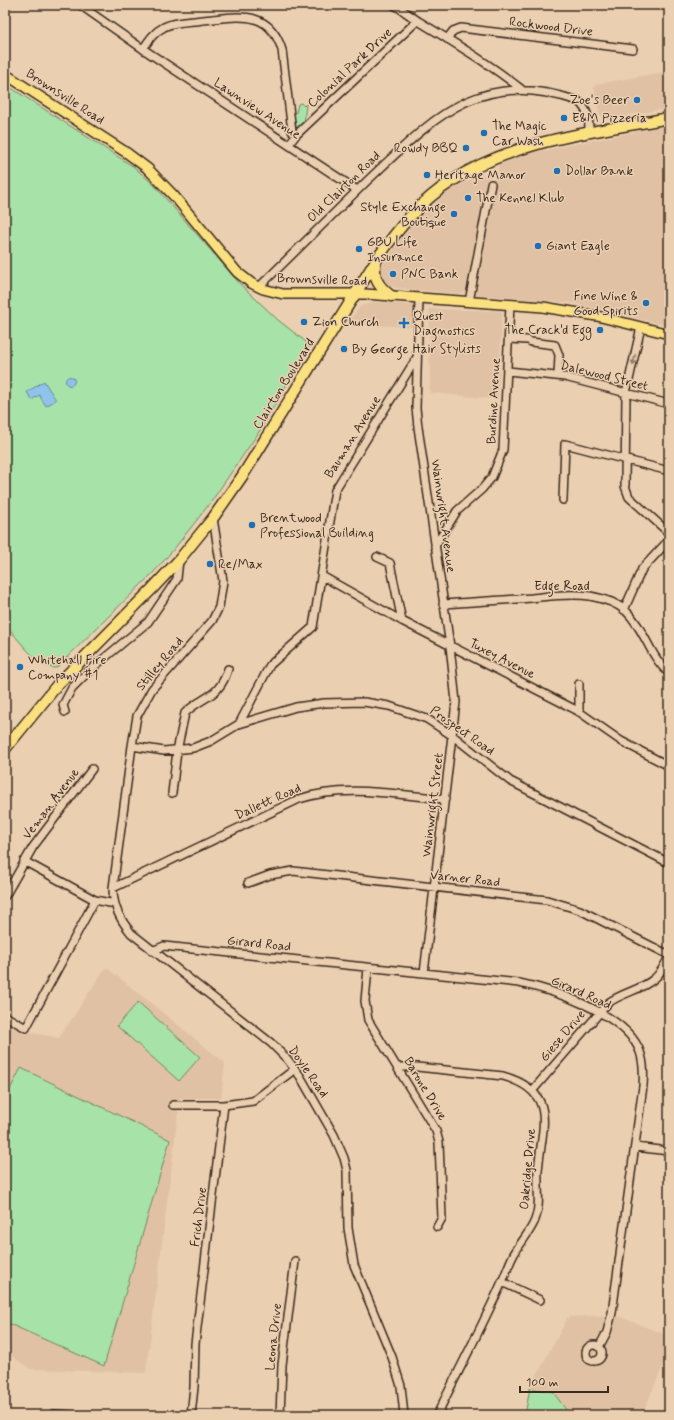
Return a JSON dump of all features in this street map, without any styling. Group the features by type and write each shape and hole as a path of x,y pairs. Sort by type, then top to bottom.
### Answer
{"highway":[{"name":"Clairton Boulevard","path":"5,749 58,684 179,560 212,518 243,475 375,262 393,235 411,215 451,181 476,167 514,151 541,143 669,118"},
{"path":"375,262 374,275 377,284 391,296"}],"main road":[{"name":"Brownsville Road","path":"5,74 127,153 147,168 175,197 237,272 259,287 283,294 355,293 557,309 597,316 669,334"}],"street":[{"name":"Lawnview Avenue","path":"80,5 143,49 358,190"},
{"path":"394,5 406,11 417,21 447,39 521,89"},
{"name":"Colonial Park Drive","path":"143,49 153,34 172,24 240,16 252,17 262,22 272,29 282,50 292,131 296,135"},
{"name":"Colonial Park Drive","path":"289,144 296,135 417,21"},
{"name":"Rockwood Drive","path":"447,39 453,31 462,28 633,49"},
{"name":"Old Clairton Road","path":"259,287 421,130 452,108 482,96 521,89 578,102 584,107 588,115 589,133"},
{"path":"469,302 491,184"},
{"name":"Wainwright Avenue","path":"419,299 418,427 450,646 456,702 453,736"},
{"name":"Burdine Avenue","path":"435,546 457,511 482,489 492,477 499,464 505,438 510,305"},
{"path":"642,327 626,393 625,486 630,497 669,533"},
{"path":"509,339 556,345 559,355 558,376"},
{"name":"Bauman Avenue","path":"239,724 270,665 313,627 335,490 338,482 418,357"},
{"name":"Dalewood Street","path":"508,371 558,376 669,404"},
{"path":"563,500 565,444 669,471"},
{"name":"Stilley Road","path":"115,904 113,888 137,716 152,689 212,621 219,606 223,581 212,518"},
{"path":"624,610 642,569 669,540"},
{"path":"377,557 390,563 402,621"},
{"path":"65,712 62,706 72,688 111,651 148,622 177,579 179,560"},
{"name":"Tuxey Avenue","path":"322,576 402,621 580,712 622,741 669,766"},
{"name":"Edge Road","path":"444,604 551,596 589,596 603,599 624,610 642,630 657,661 669,673"},
{"path":"172,793 177,751 185,713 217,690 225,678 228,669"},
{"path":"579,684 580,712"},
{"name":"Prospect Road","path":"132,746 164,751 177,751 193,748 211,741 239,724 296,707 340,701 364,702 409,711 427,719 453,736 510,780 669,863"},
{"name":"Wainwright Street","path":"424,973 453,736"},
{"name":"Veman Avenue","path":"5,896 24,861 92,769"},
{"name":"Dallett Road","path":"113,888 299,799 316,794 353,790 445,799"},
{"path":"24,861 95,900 115,904"},
{"name":"Varner Road","path":"248,883 270,875 293,872 547,900 580,910 669,956"},
{"path":"5,1016 26,1028 95,900"},
{"name":"Doyle Road","path":"115,904 118,913 131,933 266,1038 295,1069 334,1135 344,1158 347,1170 348,1228 350,1248 360,1284 392,1358 400,1386 404,1415"},
{"name":"Girard Road","path":"152,950 164,946 424,973 537,987 554,992 599,1013 623,1028 638,1046 642,1058 643,1086 612,1313 607,1332 599,1347"},
{"name":"Giese Drive","path":"533,1090 599,1013 618,996 647,984 656,977 669,956"},
{"name":"Barone Drive","path":"368,968 366,1011 368,1020 430,1120 439,1142 442,1218 436,1228"},
{"path":"398,1067 417,1067 503,1076 516,1080 533,1090"},
{"path":"173,1105 224,1105 254,1100 295,1069"},
{"name":"Oakridge Drive","path":"437,1415 502,1282 512,1257 535,1221 538,1208 538,1172 543,1117 539,1100 533,1090"},
{"name":"Frich Drive","path":"191,1415 194,1387 195,1344 224,1105"},
{"path":"635,1147 669,1151"},
{"name":"Leona Drive","path":"280,1415 282,1364 295,1261"},
{"path":"502,1282 540,1300"},
{"path":"53,1414 71,1415"}],"shaded area":[{"path":"669,71 669,108 609,119 603,118 599,113 594,87 597,84"},
{"path":"669,125 669,326 573,303 476,295 499,164 526,154"},
{"path":"480,175 489,176 465,292 460,294 396,288 384,284 378,271 414,222 450,190"},
{"path":"375,302 415,305 415,327 346,324 361,306"},
{"path":"429,309 502,311 498,399 430,393"},
{"path":"106,967 225,1063 221,1098 180,1098 146,1373 31,1369 5,1352 5,1019 29,1032 59,1038"},
{"path":"615,1315 669,1336 669,1352 642,1415 526,1415 530,1388 568,1317"}],"green space":[{"path":"5,84 134,167 154,185 240,284 278,320 310,345 257,435 211,502 154,572 56,668 49,667 35,658 5,624"},
{"path":"301,103 304,106 306,104 304,124 298,129 295,129 293,116 296,113 298,104"},
{"path":"138,1002 200,1057 179,1081 117,1026"},
{"path":"21,1068 170,1140 104,1366 5,1322 5,1099"},
{"path":"530,1388 553,1392 570,1415 525,1415"}],"water":[{"path":"68,377 72,377 74,381 72,385 68,385 66,383 66,379"},
{"path":"44,381 56,400 46,406 39,395 32,400 27,392"}],"place":[{"name":"Zoe's Beer","path":"637,100"},
{"name":"E&M Pizzeria","path":"564,118"},
{"name":"The Magic Car Wash","path":"484,133"},
{"name":"Rowdy BBQ","path":"466,148"},
{"name":"Dollar Bank","path":"557,171"},
{"name":"Heritage Manor","path":"427,175"},
{"name":"The Kennel Klub","path":"468,198"},
{"name":"Style Exchange Boutique","path":"454,214"},
{"name":"Giant Eagle","path":"538,246"},
{"name":"GBU Life Insurance","path":"359,249"},
{"name":"PNC Bank","path":"393,274"},
{"name":"Fine Wine & Good Spirits","path":"646,303"},
{"name":"Zion Church","path":"304,322"},
{"name":"Quest Diagnostics","path":"404,323"},
{"name":"The Crack'd Egg","path":"600,330"},
{"name":"By George Hair Stylists","path":"344,349"},
{"name":"Brentwood Professional Building","path":"252,525"},
{"name":"Re/Max","path":"210,564"},
{"name":"Whitehall Fire Company #1","path":"20,667"}]}
